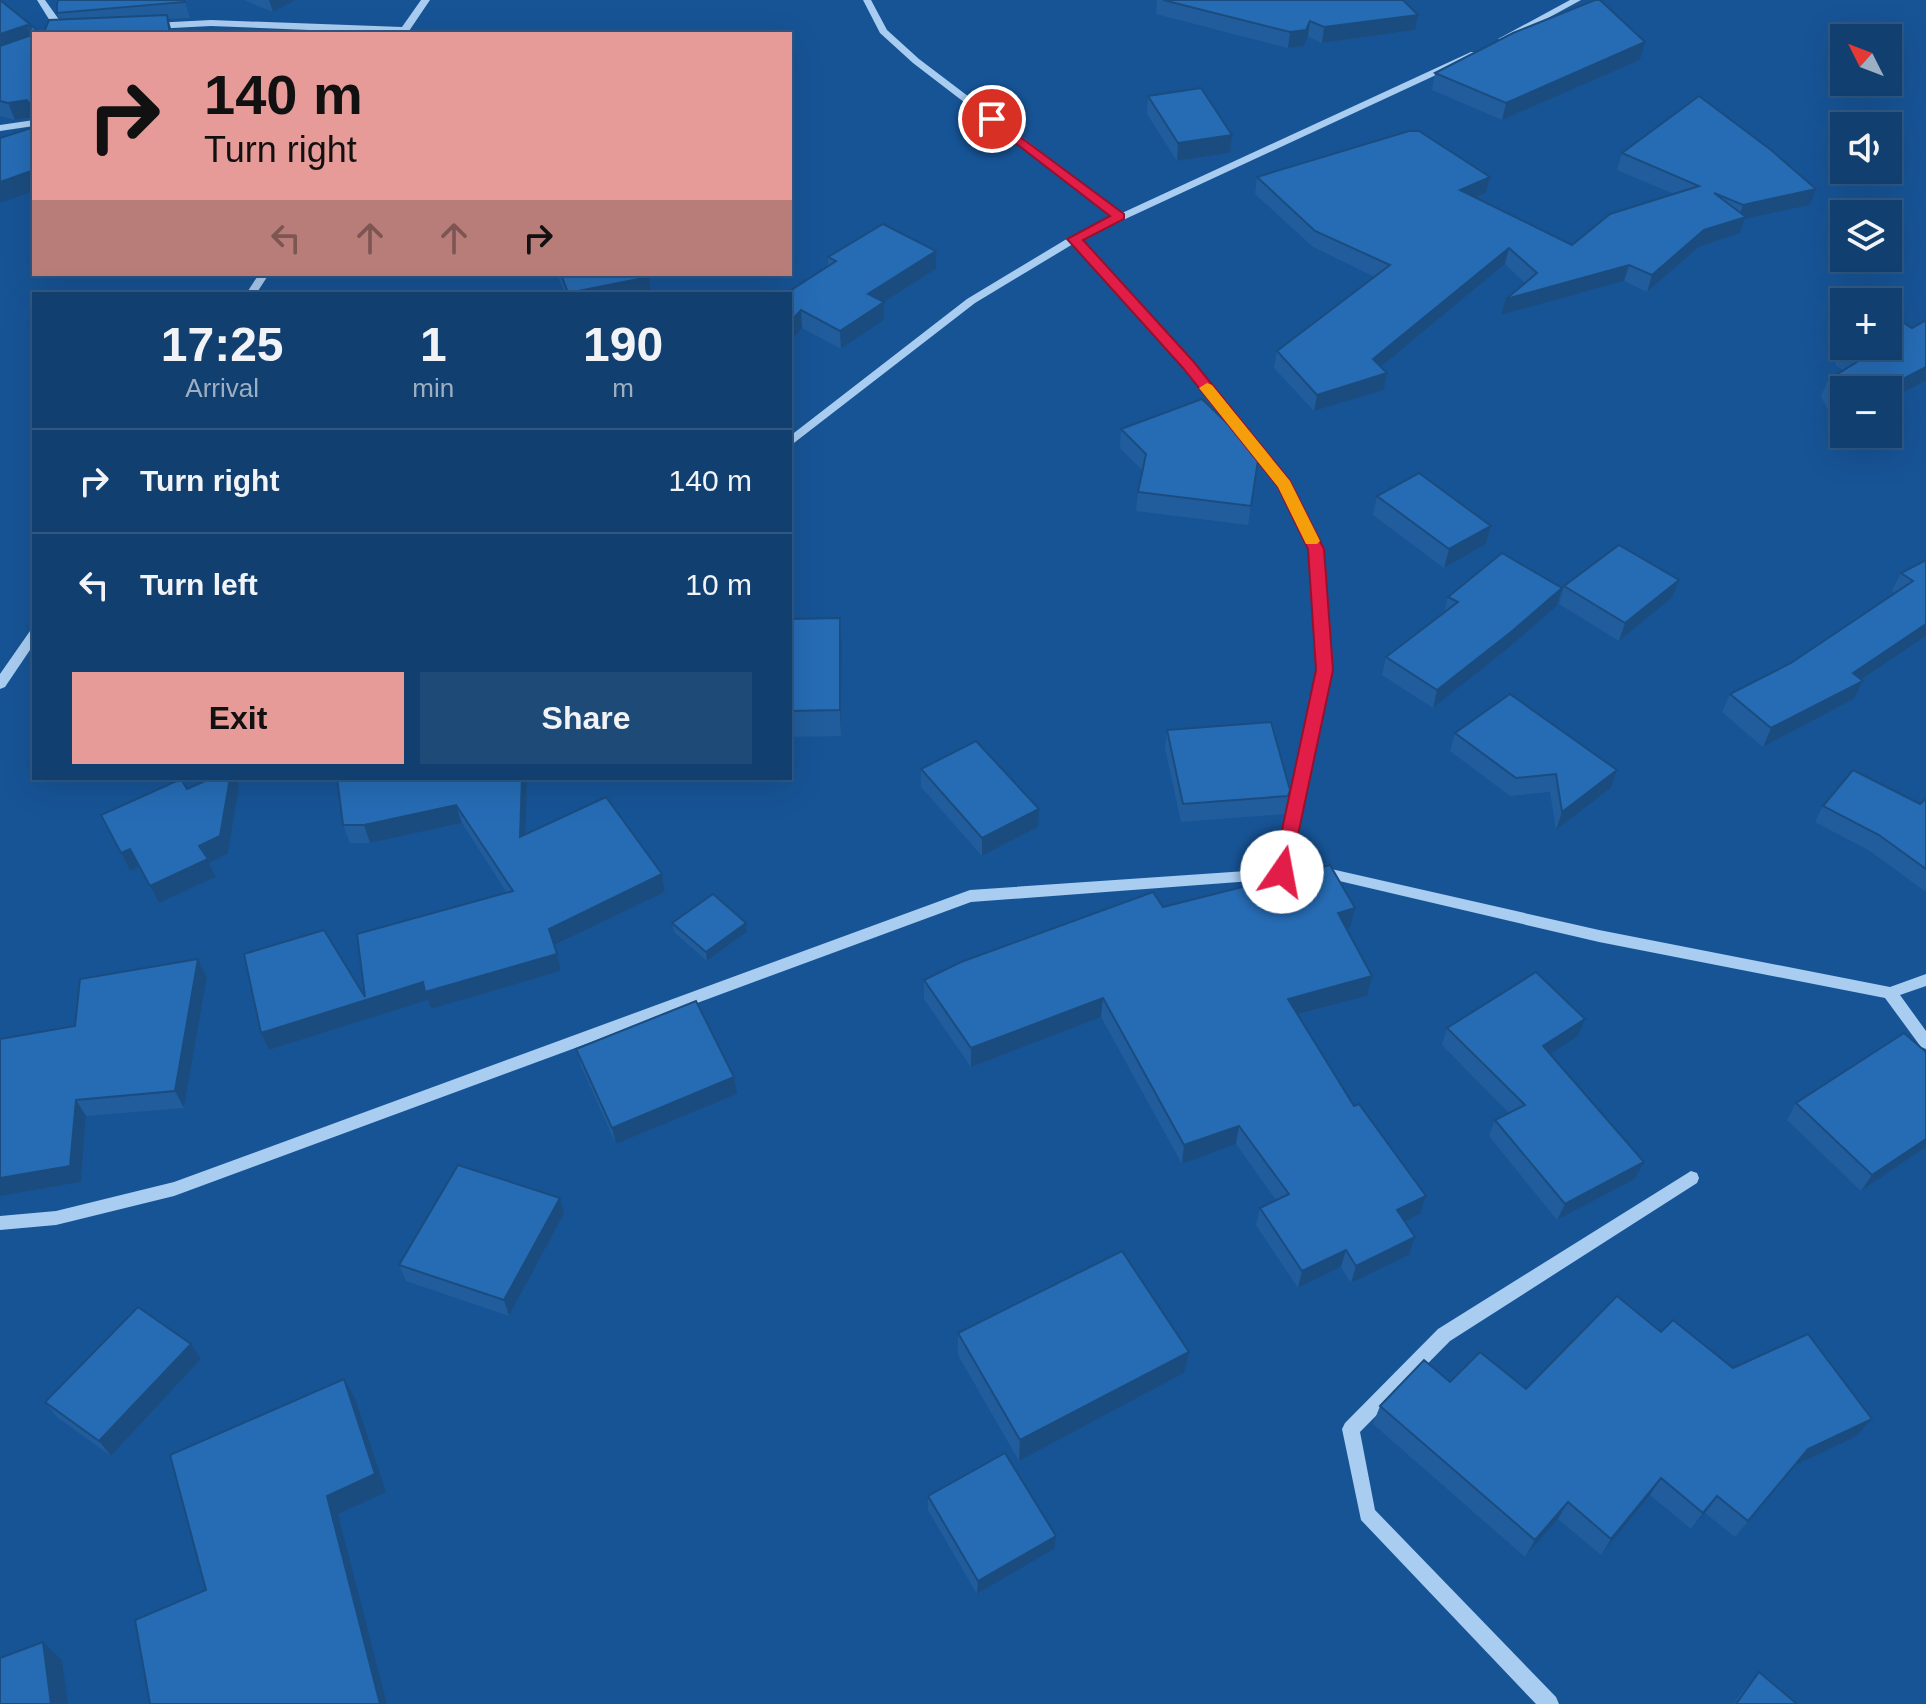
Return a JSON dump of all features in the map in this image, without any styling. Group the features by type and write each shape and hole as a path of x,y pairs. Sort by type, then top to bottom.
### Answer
{"street":[{"path":"41,0 55,21 55,32"},
{"path":"135,28 211,23 403,32 426,0"},
{"path":"867,0 883,31 916,61 1119,216"},
{"path":"792,440 971,301 1074,239 1478,52 1577,0"},
{"path":"0,128 32,123"},
{"path":"1074,239 1188,364 1285,485 1316,549 1325,670 1282,872"},
{"path":"0,684 32,637"},
{"path":"0,1223 56,1218 174,1189 970,896 1318,871 1599,936 1890,993 1926,980"},
{"path":"1890,993 1926,1043"},
{"path":"1549,1704 1367,1514 1351,1429 1444,1335 1691,1178"}],"building":[{"path":"0,0 40,32 32,32 32,104 27,100 0,101 0,46 29,36 31,27 27,25 0,34"},
{"path":"58,0 184,0 185,2 57,13"},
{"path":"1163,0 1403,0 1418,15 1324,27 1310,21 1306,30 1290,32"},
{"path":"1600,0 1645,42 1506,103 1435,73 1513,33"},
{"path":"167,15 170,32 44,32 49,20"},
{"path":"1201,88 1232,135 1178,143 1148,96"},
{"path":"1699,96 1771,150 1816,189 1743,205 1714,193 1746,217 1704,230 1652,275 1629,265 1506,299 1537,273 1509,248 1373,359 1387,373 1317,395 1277,351 1390,265 1315,231 1257,177 1409,131 1419,131 1490,177 1460,190 1572,245 1610,214 1699,186 1622,153"},
{"path":"32,128 32,171 0,182 0,138"},
{"path":"883,224 936,251 868,294 884,302 840,331 801,310 792,320 792,292 788,292 836,261 828,257"},
{"path":"562,276 649,277 573,292 568,292"},
{"path":"1926,320 1926,367 1902,380 1902,376 1834,376 1860,360 1902,360 1902,322 1912,328"},
{"path":"1202,399 1259,454 1251,506 1138,492 1146,454 1121,429"},
{"path":"1419,473 1491,526 1449,549 1377,496"},
{"path":"1619,545 1679,580 1625,623 1564,586"},
{"path":"1502,553 1562,588 1437,690 1386,657 1458,602 1448,597"},
{"path":"1926,560 1926,624 1853,673 1863,681 1771,728 1730,694 1791,663 1913,581 1901,573"},
{"path":"840,618 840,710 792,711 792,619"},
{"path":"1510,694 1617,770 1562,812 1556,774 1516,778 1455,733"},
{"path":"1271,722 1290,790 1288,796 1183,804 1167,730"},
{"path":"976,741 1039,809 982,838 921,769"},
{"path":"1853,770 1920,804 1926,799 1926,869 1879,835 1823,806"},
{"path":"179,780 187,789 207,780 230,780 220,836 199,846 208,859 150,886 130,849 121,853 101,815"},
{"path":"337,780 522,780 520,837 606,797 662,874 549,929 557,954 425,992 423,982 261,1033 244,954 324,930 365,997 357,934 513,891 456,805 364,825 343,825"},
{"path":"1330,865 1355,908 1338,913 1372,976 1288,999 1354,1106 1359,1104 1426,1196 1397,1210 1415,1237 1356,1266 1346,1250 1302,1271 1260,1208 1289,1194 1239,1126 1184,1145 1103,998 971,1048 924,980 961,962 1153,892 1163,907"},
{"path":"713,894 746,923 706,952 672,923"},
{"path":"198,959 175,1091 76,1100 70,1166 0,1178 0,1039 75,1026 80,979"},
{"path":"1536,972 1585,1019 1543,1046 1644,1162 1565,1204 1495,1120 1525,1105 1447,1028"},
{"path":"696,1001 734,1077 612,1128 576,1049"},
{"path":"1904,1033 1926,1052 1926,1139 1872,1175 1796,1103"},
{"path":"458,1165 560,1198 504,1300 399,1265"},
{"path":"1122,1251 1189,1352 1020,1440 958,1333"},
{"path":"1617,1296 1661,1332 1673,1320 1733,1368 1808,1334 1872,1419 1808,1449 1748,1521 1717,1496 1703,1513 1661,1478 1611,1539 1568,1502 1535,1540 1380,1406 1424,1360 1450,1382 1480,1352 1526,1389"},
{"path":"138,1307 191,1344 99,1441 45,1402"},
{"path":"344,1379 375,1474 327,1496 380,1704 150,1704 135,1620 206,1590 170,1455"},
{"path":"1005,1453 1056,1536 978,1581 928,1496"},
{"path":"43,1642 51,1704 0,1704 0,1658"},
{"path":"1759,1672 1797,1704 1736,1704"}],"slow traffic":[{"path":"1207,388 1285,485 1312,541"}],"route":[{"path":"992,119 1119,216 1074,239 1188,364 1285,485 1316,549 1325,670 1282,872"}]}
